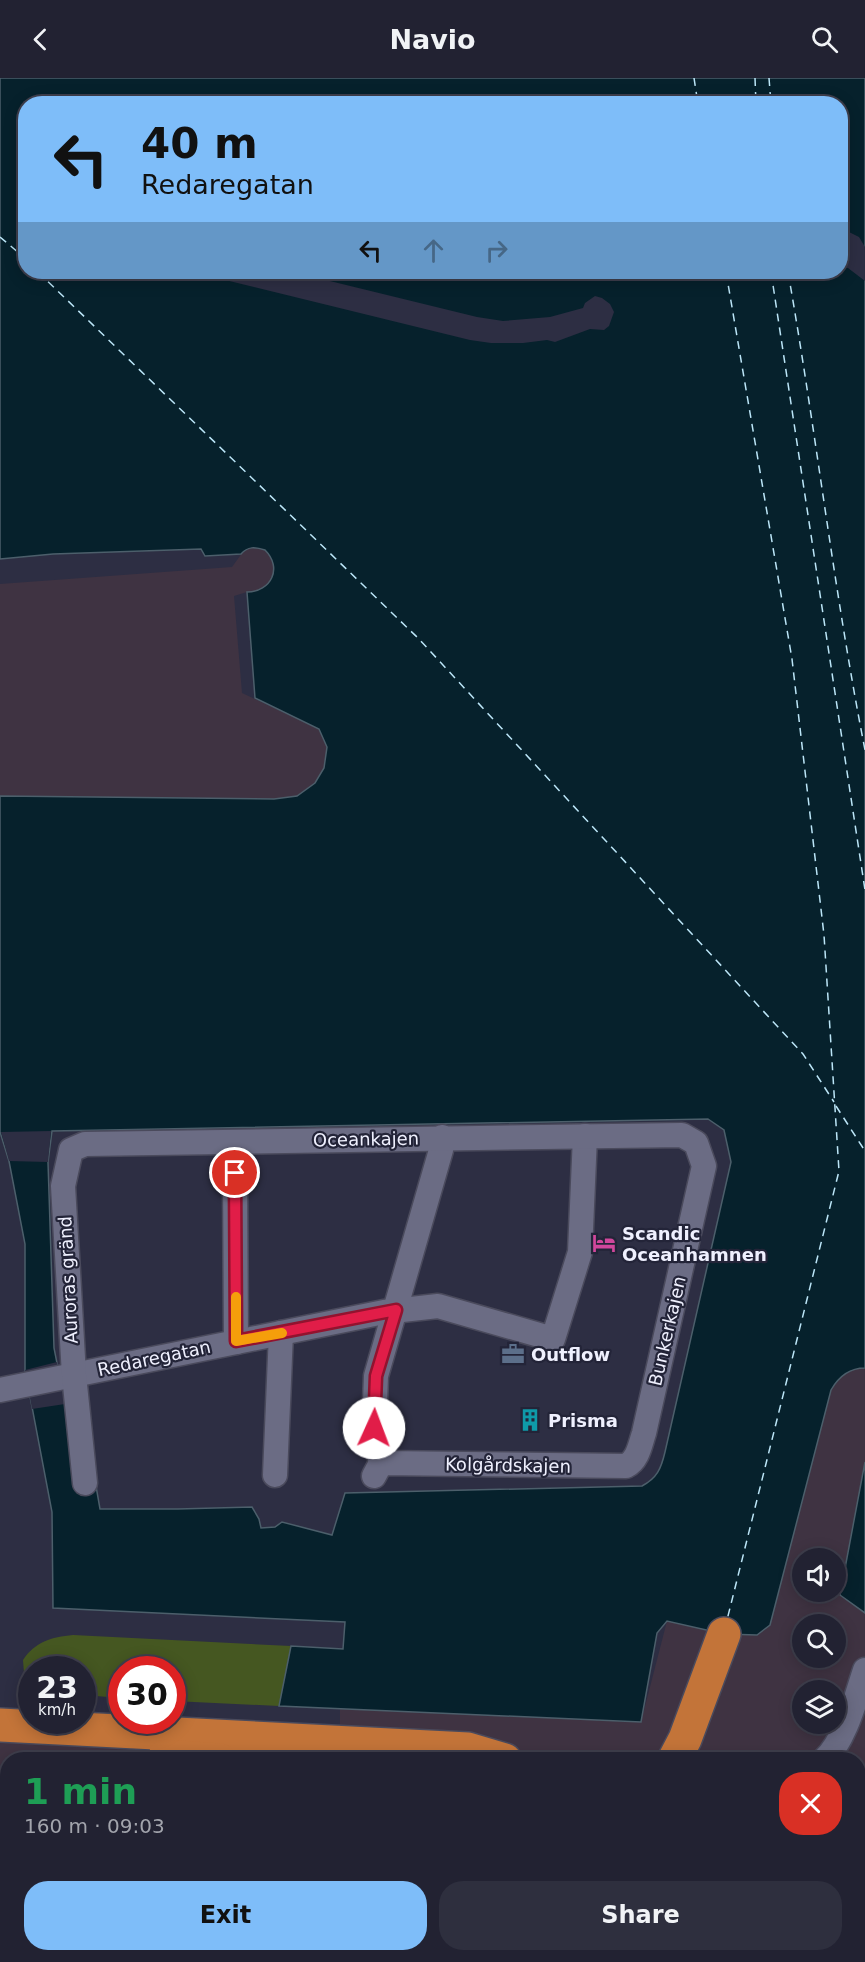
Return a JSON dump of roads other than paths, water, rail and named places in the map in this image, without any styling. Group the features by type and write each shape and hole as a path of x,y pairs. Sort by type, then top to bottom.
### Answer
{"highway":[{"path":"679,1752 686,1739 724,1634"},
{"path":"0,1725 468,1749 478,1752"},
{"path":"0,1747 85,1752"}],"street":[{"name":"Oceankajen","path":"63,1186 71,1150 85,1144 585,1144 682,1135 696,1143"},
{"name":"Bunkerkajen","path":"639,1448 704,1166 696,1143"},
{"path":"396,1310 442,1144"},
{"name":"Redaregatan","path":"0,1390 396,1310 438,1306 553,1339 580,1252 585,1144"},
{"path":"235,1173 236,1341"},
{"name":"Auroras gränd","path":"63,1186 67,1376 85,1483"},
{"name":"Kolgårdskajen","path":"396,1310 376,1376 374,1428 378,1469 626,1466 636,1458 639,1448"},
{"path":"275,1475 281,1333"},
{"path":"832,1752 852,1708 865,1670"},
{"path":"0,1731 376,1752"},
{"path":"0,1740 193,1752"}],"water":[{"path":"0,78 865,78 865,1368 854,1369 845,1374 831,1390 770,1625 757,1635 724,1634 667,1621 657,1633 641,1722 279,1706 291,1646 343,1649 345,1622 53,1608 52,1512 25,1370 25,1244 9,1161 0,1132 0,796 274,799 297,796 315,783 324,768 327,747 319,729 255,698 247,592 262,588 272,578 273,564 265,550 252,548 241,554 205,556 201,549 53,554 0,559","holes":["708,1119 724,1130 731,1162 663,1458 655,1476 642,1486 345,1493 332,1535 282,1522 275,1527 261,1528 252,1507 100,1509 96,1486 76,1486 65,1404 54,1348 48,1162 52,1131"]},
{"path":"865,1462 865,1613 846,1599 846,1563"}],"place":[{"name":"Scandic Oceanhamnen","path":"604,1243"},
{"name":"Outflow","path":"513,1354"},
{"name":"Prisma","path":"530,1420"}]}
